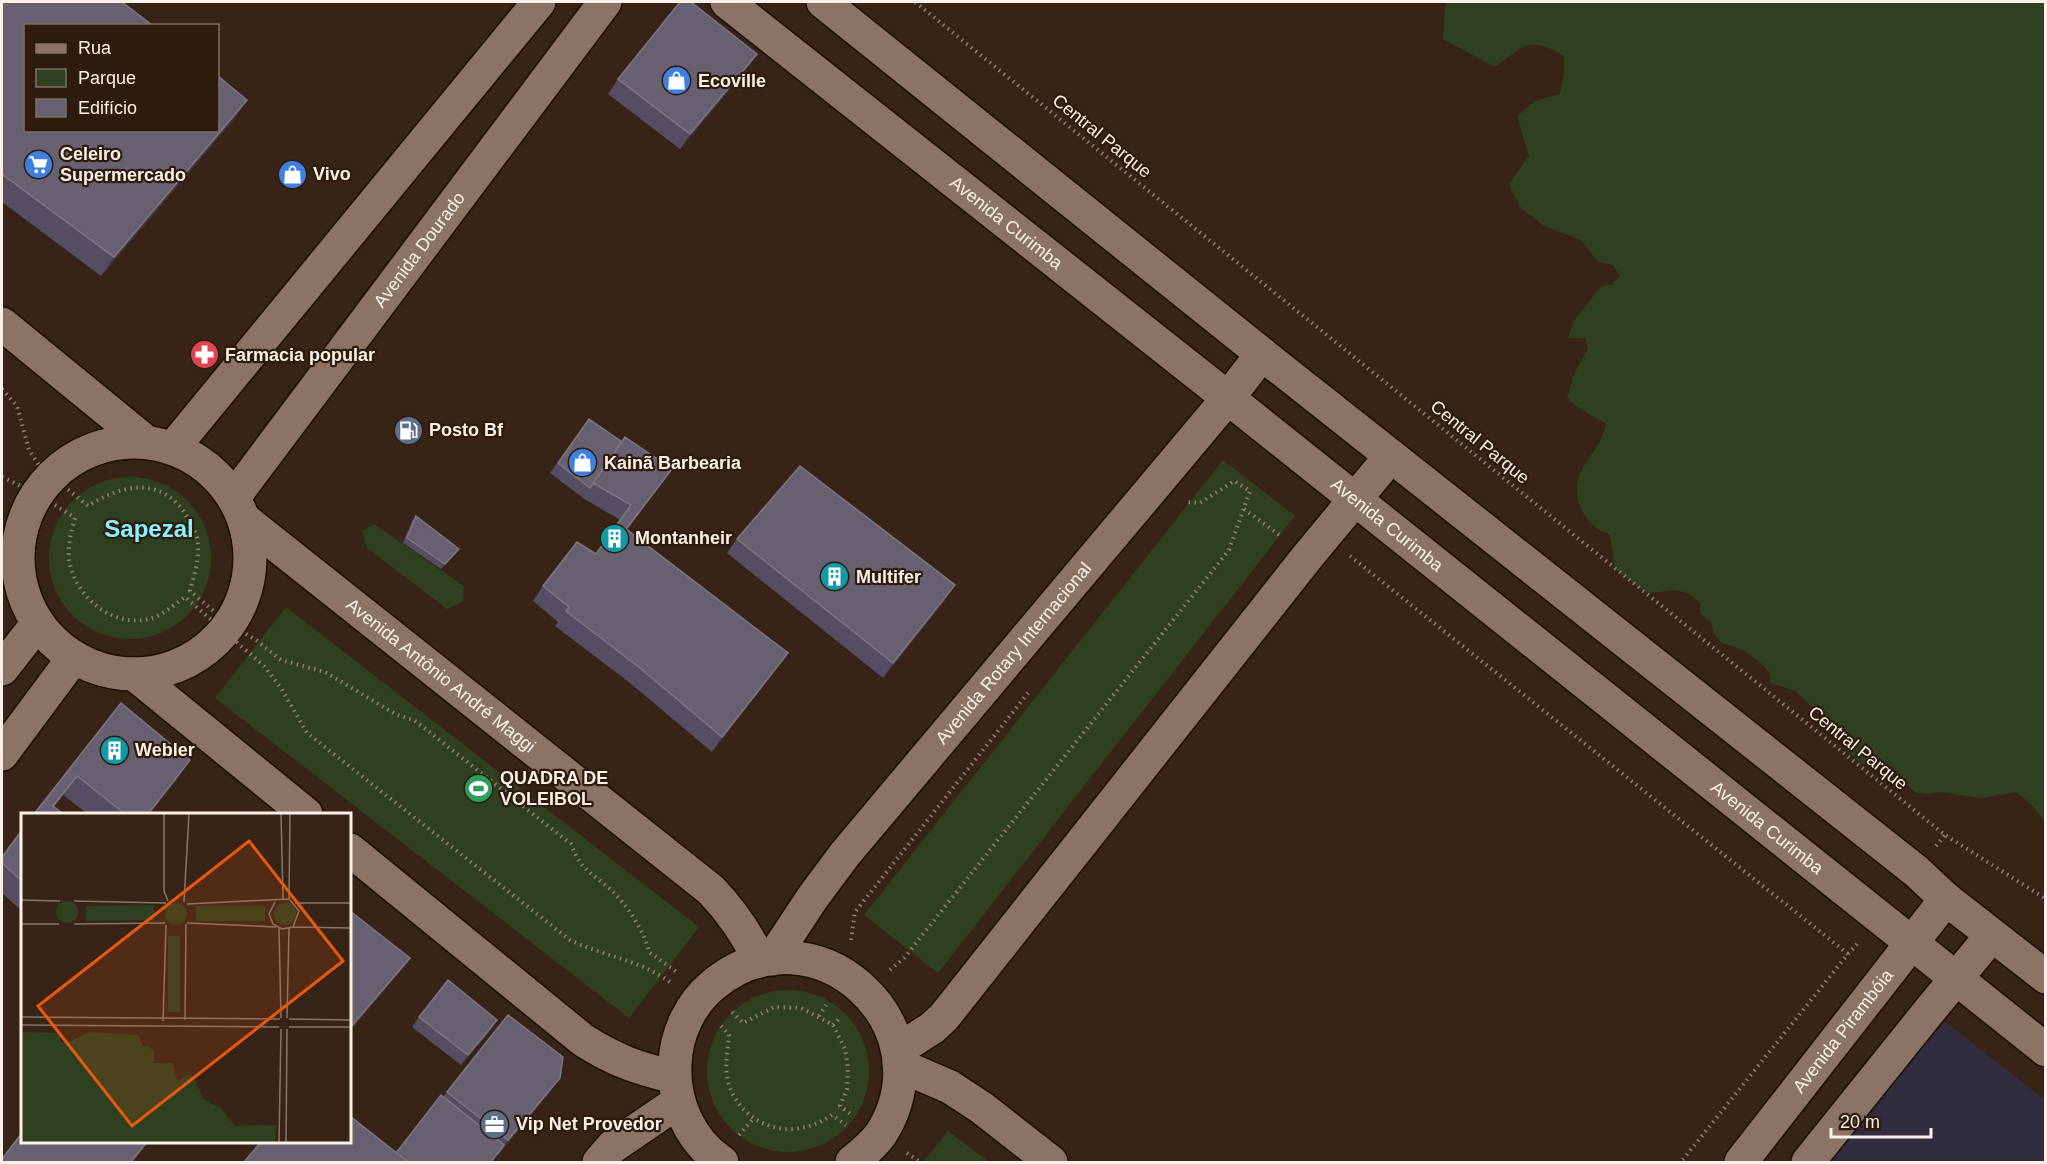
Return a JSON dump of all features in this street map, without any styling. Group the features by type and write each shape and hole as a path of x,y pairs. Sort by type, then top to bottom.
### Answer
{"street":[{"path":"239,509 251,554 247,587 234,619 189,661 163,671 134,674 114,672 93,667 74,657 55,642 38,623 10,568 29,506 43,486 77,456 110,443 159,445 539,2"},
{"name":"Avenida Dourado","path":"239,509 605,2"},
{"name":"Avenida Curimba","path":"727,2 2046,1050"},
{"path":"823,2 1262,354 1916,871 1946,899 2046,977"},
{"name":"Avenida Antônio André Maggi","path":"2,324 159,445 204,465 218,477 239,509 711,890 730,909 766,960"},
{"name":"Avenida Rotary Internacional","path":"766,960 845,854 1228,398 1262,354"},
{"path":"899,1057 944,1017 1308,556 1391,456"},
{"path":"2,669 38,623"},
{"path":"2,754 74,657"},
{"path":"134,674 305,813"},
{"path":"351,851 583,1040 606,1055 676,1090"},
{"name":"Avenida Pirambóia","path":"1741,1162 1946,899"},
{"path":"1808,1162 1992,935"},
{"path":"722,1162 701,1144 688,1124 676,1090 675,1052 682,1028 701,998 723,976 741,967 766,960 798,958 823,964 856,982 886,1018 899,1057 898,1089 892,1112 868,1147"},
{"path":"899,1057 950,1086 982,1108 1051,1162"},
{"path":"599,1162 612,1147 676,1090"}],"path":[{"name":"Central Parque","path":"915,2 1945,835 2046,898"},
{"path":"2,389 17,406 29,450 43,486 75,518 69,537 69,560 76,581 85,595 99,609 127,619 150,619 185,597 227,627 256,640 281,660 325,672 397,715 414,720 571,844 576,857 586,871 611,890 640,928 649,952 701,998 714,1019 729,1035 727,1077 739,1106 765,1125 791,1130 818,1124 832,1115 868,1147 920,1162"},
{"path":"2,477 43,486 60,483 88,506 117,491 137,486 160,491 179,504 193,527 198,543 197,562 190,591 264,666 281,687 307,733 570,940 655,971 743,1023 774,1007 801,1008 833,1025 845,1049 848,1068 847,1089 840,1106 868,1147"},
{"path":"1031,688 855,912 856,982 904,958 1229,550 1250,491 1234,481 1200,503 1178,502"},
{"path":"1344,551 1848,954 1681,1162"}],"shaded area":[{"path":"1930,1010 2045,1100 2045,1162 1816,1162"}],"green space":[{"path":"1447,2 2045,2 2045,822 2031,804 2016,792 1981,798 1940,792 1916,793 1901,780 1896,771 1881,761 1863,764 1850,754 1836,732 1795,691 1771,683 1770,673 1761,663 1743,650 1722,643 1714,634 1711,622 1700,613 1701,604 1688,593 1674,590 1649,593 1615,569 1610,535 1595,527 1588,520 1580,506 1577,493 1580,473 1603,435 1606,424 1580,409 1567,398 1575,372 1588,348 1585,338 1568,338 1574,321 1601,286 1611,285 1620,276 1613,265 1598,262 1581,240 1544,226 1521,208 1509,184 1529,156 1517,116 1535,101 1560,94 1564,56 1543,46 1528,46 1513,53 1495,67 1443,39"},
{"path":"1223,460 1295,516 938,973 864,915"},
{"path":"130,477 161,483 187,501 205,527 211,558 205,589 187,615 161,633 130,639 99,633 73,615 55,589 49,558 55,527 73,501 99,483"},
{"path":"374,524 464,586 463,601 447,609 367,548 362,531"},
{"path":"286,607 699,927 629,1018 215,698"},
{"path":"788,990 819,996 845,1014 863,1040 869,1071 863,1102 845,1128 819,1146 788,1152 757,1146 731,1128 713,1102 707,1071 713,1040 731,1014 757,996"},
{"path":"948,1131 989,1162 923,1162"}],"building":[{"path":"2,2 122,2 150,24 24,24 24,132 219,132 219,77 247,100 114,257 2,174"},
{"name":"Ecoville","path":"680,2 691,2 757,54 690,134 618,79"},
{"name":"Kainã Barbearia","path":"589,419 622,442 590,488 558,463"},
{"path":"625,437 672,469 626,529 788,653 722,737 640,668 566,611 569,607 543,586 577,542 596,554 631,505 593,483"},
{"name":"Multifer","path":"800,466 955,585 893,663 737,539"},
{"path":"416,516 459,549 445,564 407,538"},
{"name":"Webler","path":"121,703 190,760 149,813 124,813 77,776 53,806 62,813 35,813"},
{"path":"21,831 21,880 2,863 2,857"},
{"path":"351,912 410,958 351,1027"},
{"path":"448,980 497,1020 468,1055 419,1017"},
{"path":"508,1015 563,1057 560,1078 508,1140 447,1092"},
{"path":"441,1095 504,1145 491,1162 408,1162 396,1153"},
{"path":"351,1117 408,1162 244,1162 260,1143 351,1143"},
{"path":"21,1134 21,1143 146,1143 131,1162 2,1162"}],"place":[{"name":"Ecoville","path":"677,81"},
{"name":"Celeiro Supermercado","path":"39,164"},
{"name":"Vivo","path":"292,174"},
{"name":"Farmacia popular","path":"204,355"},
{"name":"Posto Bf","path":"408,430"},
{"name":"Kainã Barbearia","path":"583,463"},
{"name":"Montanheir","path":"614,538"},
{"name":"Multifer","path":"835,577"},
{"name":"Webler","path":"114,750"},
{"name":"QUADRA DE VOLEIBOL","path":"479,788"},
{"name":"Vip Net Provedor","path":"495,1124"}],"district":[{"name":"Sapezal","path":"149,529"}]}
